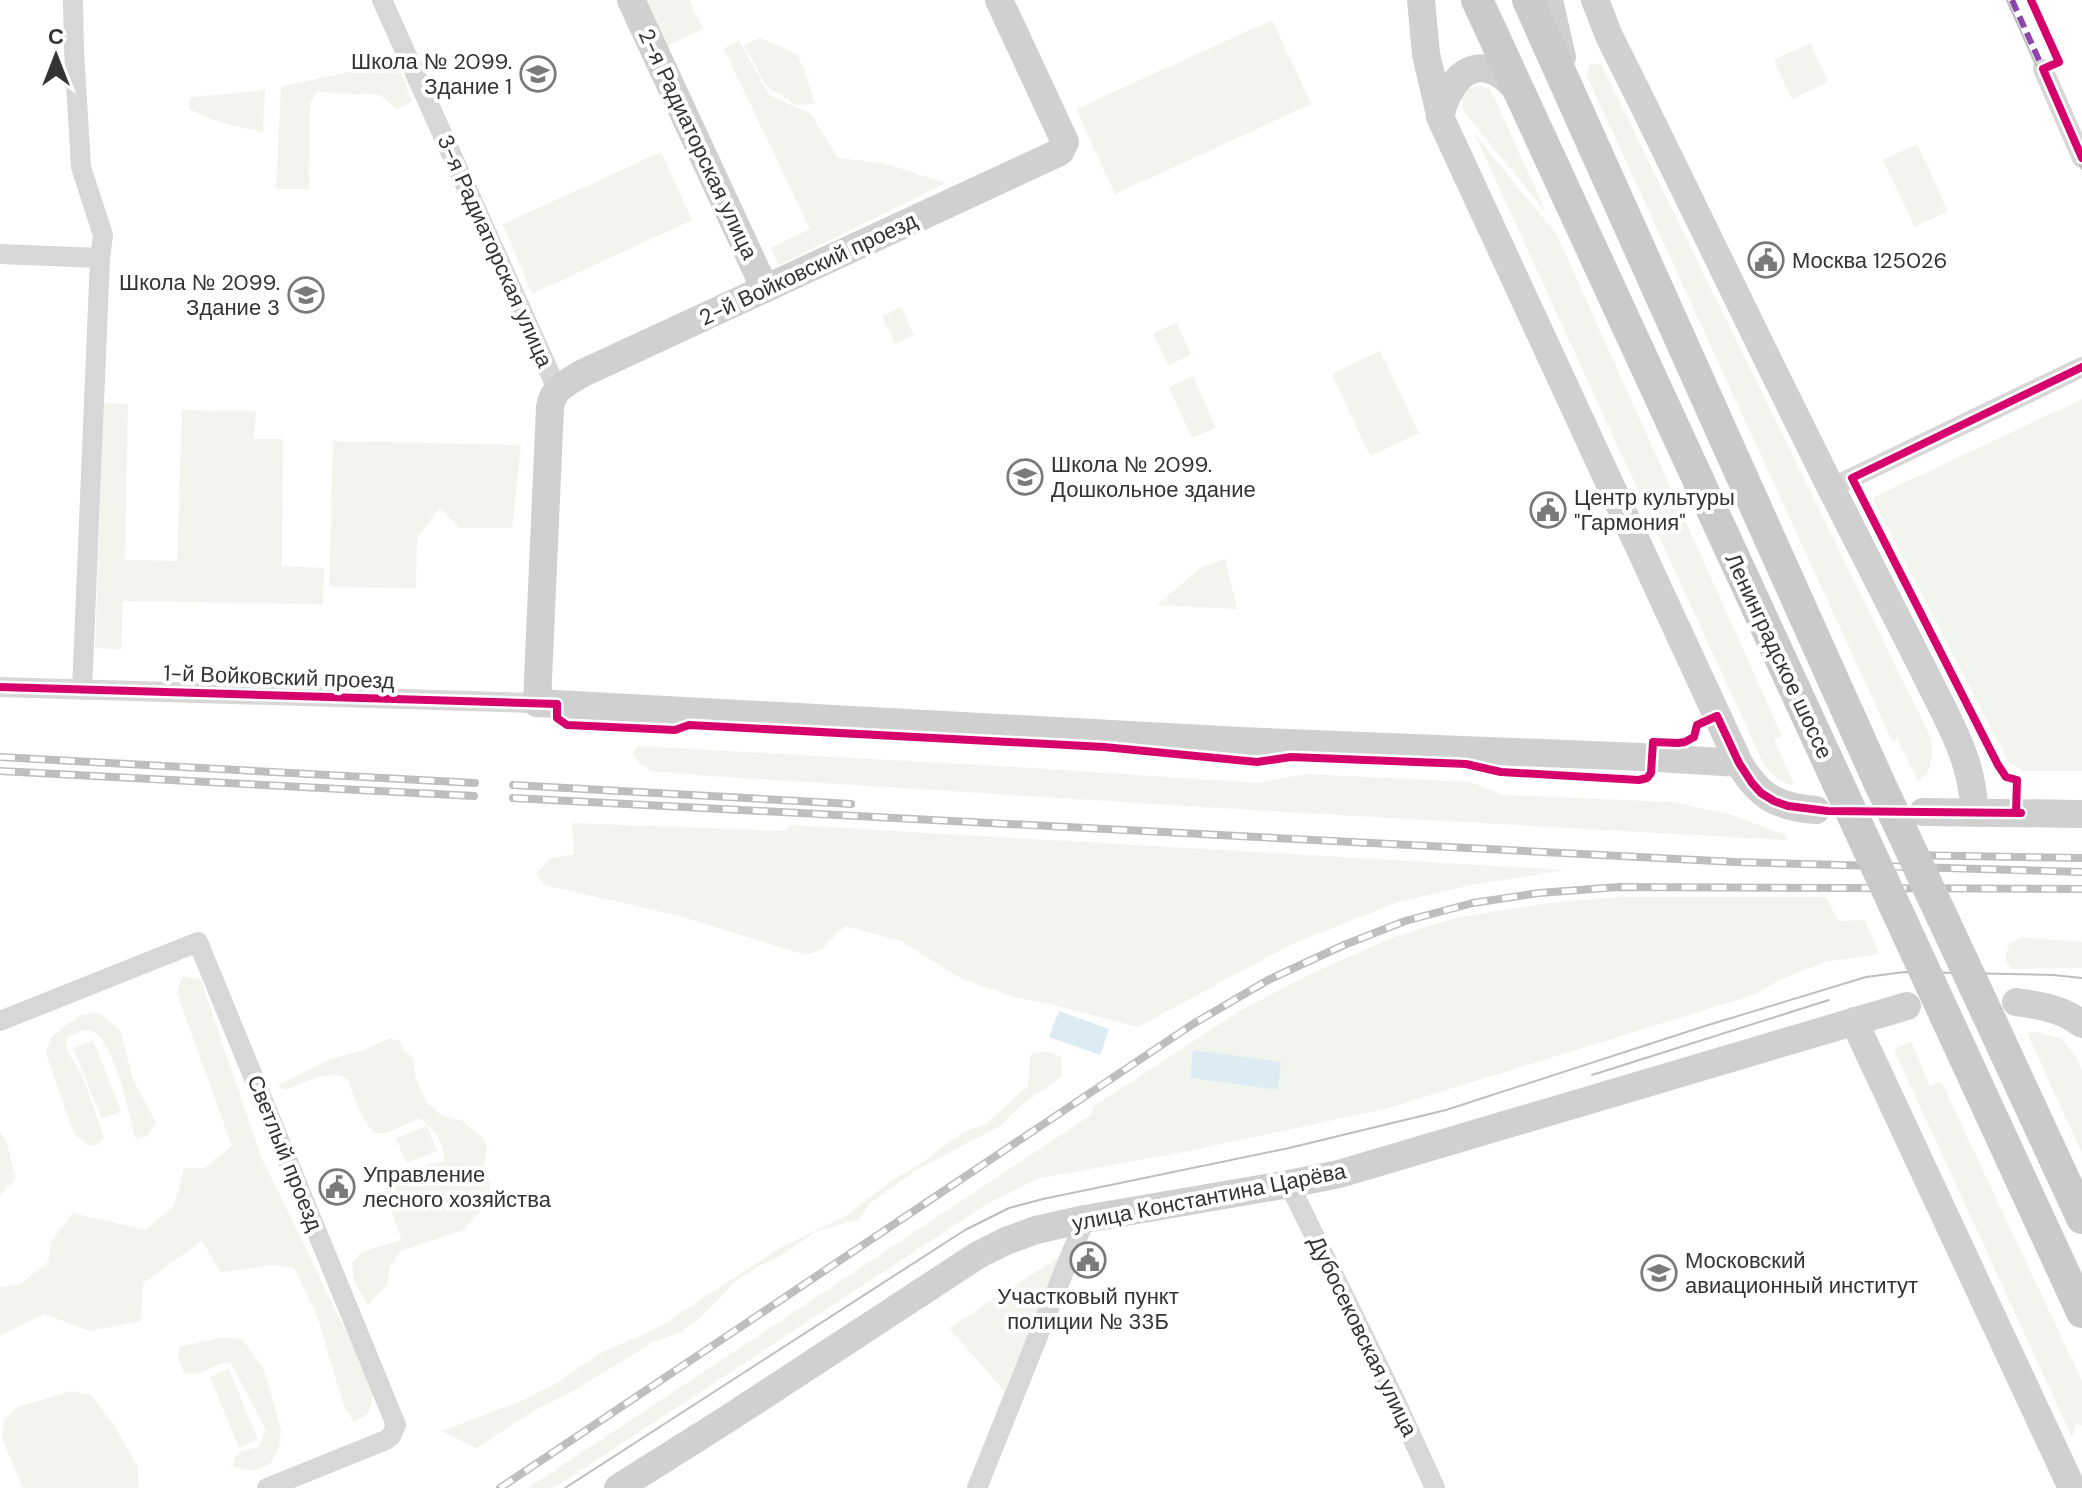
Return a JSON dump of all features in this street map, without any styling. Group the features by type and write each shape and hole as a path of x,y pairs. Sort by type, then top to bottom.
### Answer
{"main road":[{"name":"Ленинградское шоссе","path":"1477,0 2082,1312"},
{"name":"Ленинградское шоссе","path":"1528,0 1879,782 2001,1008 2082,1218"}],"street":[{"path":"73,0 81,167 103,235 82,690"},
{"name":"3-я Радиаторская улица","path":"382,0 557,389 550,407 537,703"},
{"name":"2-я Радиаторская улица","path":"631,0 765,289"},
{"name":"2-й Войковский проезд","path":"557,389 581,374 1060,152 1065,142 999,0"},
{"path":"1421,0 1423,31 1440,117 1739,763 1761,793 1774,801 1816,810"},
{"path":"1432,81 1441,0"},
{"path":"1549,0 1567,85"},
{"path":"1595,0 1609,36 1958,740 1969,773 1974,813"},
{"path":"1560,41 1563,29 1574,20 1589,21 1609,36"},
{"path":"2043,69 2082,158"},
{"path":"1440,117 1452,84 1469,71 1493,71 1504,76 1520,93"},
{"path":"0,254 100,258"},
{"path":"1831,488 2082,367"},
{"name":"1-й Войковский проезд","path":"0,687 537,703 1241,741 1739,763"},
{"path":"1923,812 2082,814"},
{"name":"Светлый проезд","path":"0,1021 198,942 396,1425 386,1440 267,1488"},
{"name":"улица Константина Царёва","path":"618,1488 978,1255 1021,1235 1085,1219 1289,1184 1380,1163 1907,1006"},
{"path":"2001,1008 2045,1007 2082,1024"},
{"path":"1854,1021 2072,1488"},
{"name":"Дубосековская улица","path":"1289,1184 1435,1488"},
{"path":"977,1488 1085,1219"}],"shaded area":[{"path":"642,0 689,0 703,29 665,47"},
{"path":"1272,20 1311,104 1115,194 1076,109"},
{"path":"760,38 797,54 815,104 796,105 766,86 744,45"},
{"path":"739,40 769,95 810,113 838,158 883,163 946,183 779,265 771,248 810,229 724,49"},
{"path":"1810,43 1828,82 1792,99 1774,60"},
{"path":"396,61 412,101 397,109 380,95 317,92 310,103 309,189 276,189 281,87"},
{"path":"1600,64 1931,738 1931,762 1927,773 1918,782 1897,739 1892,741 1587,76 1589,65"},
{"path":"1478,86 1488,88 1494,97 1546,212 1464,112 1464,95"},
{"path":"265,89 263,132 224,123 188,108 190,98"},
{"path":"1474,133 1557,235 1782,736 1774,740 1794,784 1777,779 1764,765"},
{"path":"1917,144 1948,211 1915,227 1883,160"},
{"path":"661,152 692,220 532,294 503,224"},
{"path":"901,307 914,335 895,344 882,316"},
{"path":"1177,323 1191,355 1168,365 1153,333"},
{"path":"1380,351 1419,433 1370,456 1332,374"},
{"path":"1193,376 1216,428 1192,438 1169,387"},
{"path":"2082,399 2082,771 2023,771 2009,763 1872,498"},
{"path":"104,403 128,404 125,560 177,561 182,410 256,411 254,439 283,439 282,566 324,568 323,604 123,601 121,650 95,648"},
{"path":"333,441 521,445 512,528 460,528 439,508 417,539 416,588 329,587"},
{"path":"1225,559 1237,609 1157,605 1200,568"},
{"path":"638,746 1257,783 1306,774 1471,782 1503,795 1672,802 1729,814 1786,835 1786,840 709,776 652,771 641,765 632,754"},
{"path":"572,823 784,831 791,825 1566,870 1466,886 1398,902 1290,945 1138,1027 1017,998 962,979 901,941 845,926 822,949 806,955 680,916 544,885 536,874 551,858 574,854"},
{"path":"1619,897 1826,897 1838,921 1865,920 1879,954 1825,962 1779,980 1756,994 1385,1109 1194,1150 1036,1179 987,1204 554,1488 528,1488 1091,1115 1094,1106 1238,1012 1304,977 1391,938 1459,917 1556,902","holes":["1193,1051 1277,1090 1190,1078"]},
{"path":"2021,937 2082,942 2082,968 2012,969 2005,961 2009,943"},
{"path":"183,976 201,980 260,1154 368,1377 373,1395 369,1413 354,1422 344,1407 318,1318 294,1268 275,1265 221,1272 202,1241 143,1283 141,1321 90,1331 44,1314 0,1336 0,1287 20,1284 49,1261 50,1243 73,1213 145,1230 174,1207 184,1168 204,1168 232,1146 177,993"},
{"path":"1059,1011 1109,1029 1100,1055 1049,1037"},
{"path":"99,1013 120,1030 134,1082 156,1122 146,1137 136,1139 119,1076 105,1043 96,1033 82,1031 68,1037 65,1046 83,1078 104,1137 98,1145 89,1146 74,1134 46,1053 52,1036 81,1015"},
{"path":"2038,1032 2061,1039 2076,1056 2082,1071 2082,1153 2027,1033"},
{"path":"390,1038 400,1041 403,1049 414,1059 415,1077 428,1104 443,1116 461,1120 483,1138 487,1147 484,1165 490,1183 482,1210 463,1230 401,1251 390,1266 387,1285 368,1305 354,1281 352,1263 362,1252 401,1240 384,1183 398,1172 444,1161 441,1142 419,1118 386,1132 372,1131 347,1078 324,1076 285,1090 278,1085 328,1060 364,1050"},
{"path":"93,1040 121,1111 102,1119 73,1048"},
{"path":"1911,1041 1930,1087 1941,1081 2082,1381 2082,1426 2077,1424 2072,1437 1894,1050"},
{"path":"1193,1050 1281,1062 1278,1090 1190,1078"},
{"path":"1045,1051 1061,1057 1062,1076 1019,1107 1000,1126 916,1170 870,1203 859,1219 815,1232 776,1259 759,1266 736,1281 702,1316 680,1333 655,1341 476,1448 442,1431 524,1400 558,1382 598,1354 659,1327 778,1249 847,1215 960,1134 987,1123 1028,1086 1030,1055"},
{"path":"427,1126 437,1151 406,1163 396,1138"},
{"path":"0,1131 7,1143 16,1178 0,1196"},
{"path":"1062,1255 1004,1391 949,1328"},
{"path":"224,1337 242,1339 264,1369 281,1430 279,1448 270,1464 252,1471 234,1467 234,1458 240,1452 258,1447 266,1430 231,1363 191,1374 184,1373 178,1356 179,1347"},
{"path":"229,1369 258,1440 239,1448 210,1377"},
{"path":"72,1391 91,1395 114,1425 137,1466 139,1488 23,1488 2,1438 4,1420 18,1407"}],"tram line":[{"path":"2007,0 2082,169"},
{"path":"565,1488 965,1230 1009,1208 1289,1148 1446,1110 1866,977 1905,972 2082,978"},
{"path":"1592,1075 1829,1000"}],"railway":[{"path":"0,757 475,783"},
{"path":"0,771 474,796"},
{"path":"513,785 851,804"},
{"path":"513,798 1735,862 2082,872"},
{"path":"1906,855 2082,858"},
{"path":"500,1488 1193,1024 1270,979 1405,921 1473,903 1539,893 1619,887 2082,889"}],"marked path":[{"path":"2012,0 2043,69"}],"cycle path":[{"path":"2031,0 2059,62 2043,69 2082,158"},
{"path":"2016,813 2017,780 2006,777 1998,765 1852,478 2082,367"},
{"path":"0,687 557,704 557,718 567,725 675,730 689,725 1104,747 1257,762 1291,757 1466,764 1501,772 1639,780 1651,773 1653,742 1685,742 1694,737 1697,725 1717,716 1752,783 1761,793 1788,806 1828,811 2021,813"}],"place":[{"name":"Школа № 2099. Здание 1","path":"538,74"},
{"name":"Москва 125026","path":"1766,260"},
{"name":"Школа № 2099. Здание 3","path":"306,295"},
{"name":"Школа № 2099. Дошкольное здание","path":"1025,477"},
{"name":"Центр культуры \"Гармония\"","path":"1548,510"},
{"name":"Управление лесного хозяйства","path":"337,1187"},
{"name":"Участковый пункт полиции № 33Б","path":"1088,1260"},
{"name":"Московский авиационный институт","path":"1659,1273"}]}
